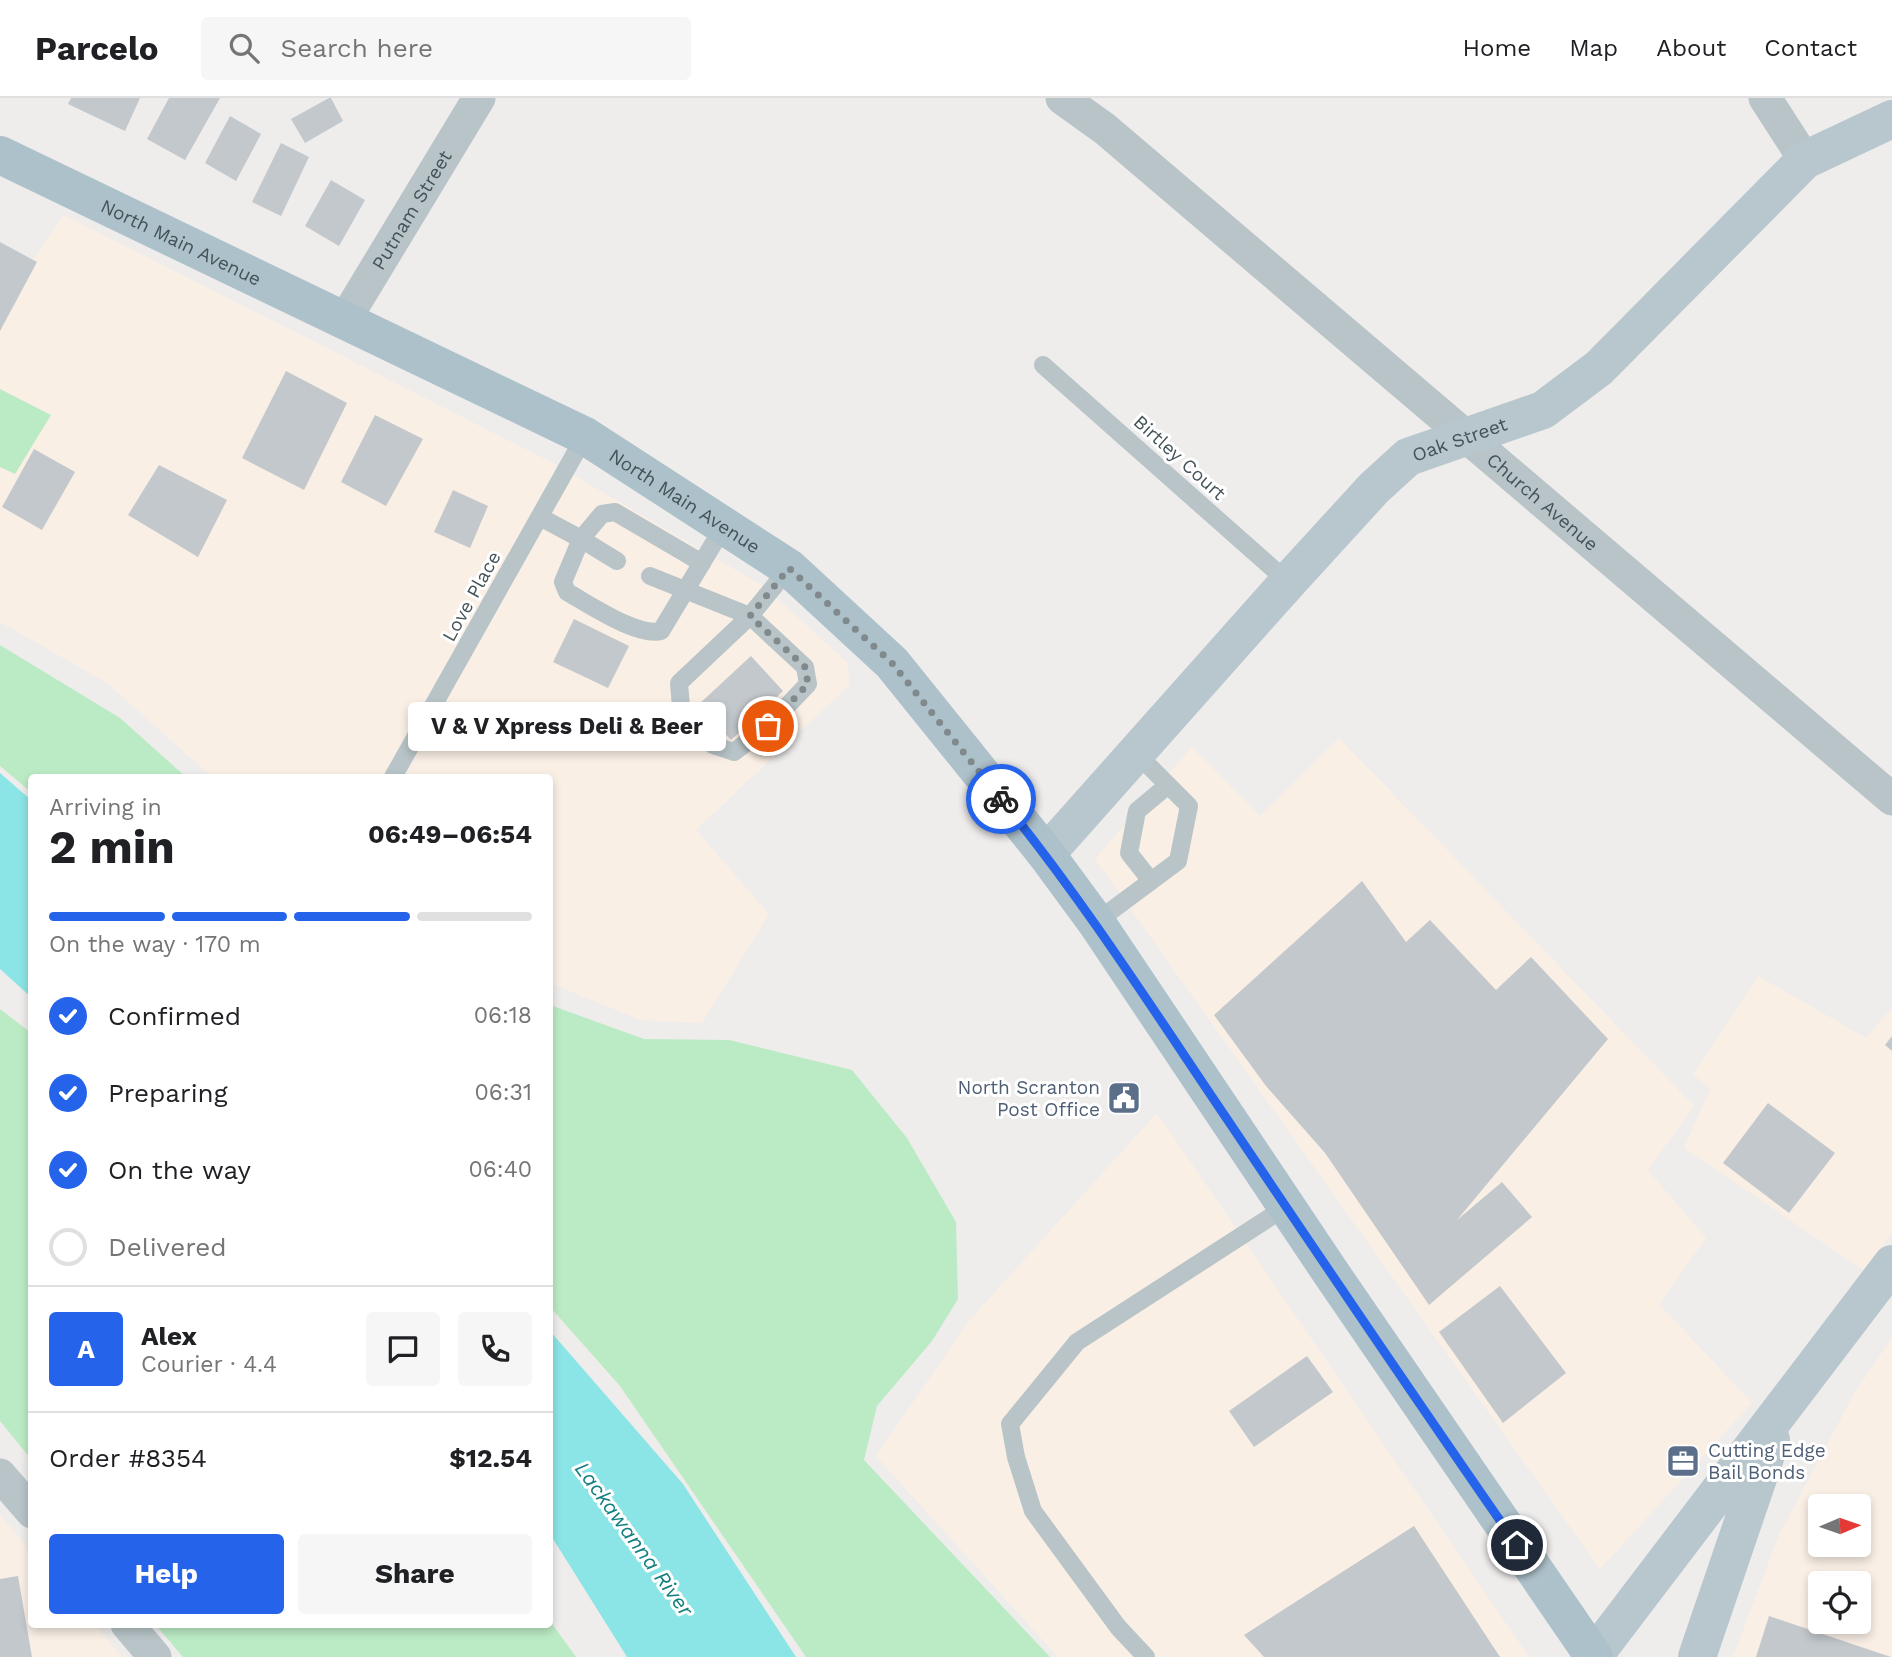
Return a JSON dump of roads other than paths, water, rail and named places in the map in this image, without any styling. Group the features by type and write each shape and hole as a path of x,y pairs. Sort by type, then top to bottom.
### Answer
{"main road":[{"name":"North Main Avenue","path":"0,155 585,436 789,568 892,663 1046,854 1096,922 1286,1207 1593,1657"}],"street":[{"name":"Putnam Street","path":"344,321 479,98"},
{"name":"Church Avenue","path":"1062,98 1105,129 1892,799"},
{"path":"1765,98 1805,160"},
{"name":"Oak Street","path":"1046,854 1288,582 1374,488 1408,457 1543,410 1599,368 1805,160 1892,119"},
{"path":"1593,1657 1892,1264"},
{"path":"1697,1657 1782,1408"},
{"path":"0,1475 28,1507"},
{"path":"130,1628 155,1657"}],"lane":[{"name":"Birtley Court","path":"1043,365 1288,582"},
{"name":"Love Place","path":"395,774 585,436"},
{"path":"702,563 615,512 602,514 581,539 563,582 567,592 623,623 653,633 661,631 688,589 724,526"},
{"path":"540,517 617,561"},
{"path":"650,576 750,616 805,667 808,684 768,726 734,752 713,745 691,722 681,707 679,683 750,616 789,568"},
{"path":"1096,922 1178,861 1189,806 1136,753"},
{"path":"1151,881 1129,853 1137,811 1168,785"},
{"path":"1146,1657 1118,1627 1032,1511 1016,1457 1010,1423 1077,1342 1286,1207"}],"water":[{"path":"0,773 28,797 28,994 0,969"},
{"name":"Lackawanna River","path":"553,1334 683,1484 796,1657 627,1657 553,1539"}],"place":[{"name":"V & V Xpress Deli & Beer","path":"768,726"},
{"name":"North Scranton Post Office","path":"1124,1098"},
{"name":"Cutting Edge Bail Bonds","path":"1683,1461"}]}
